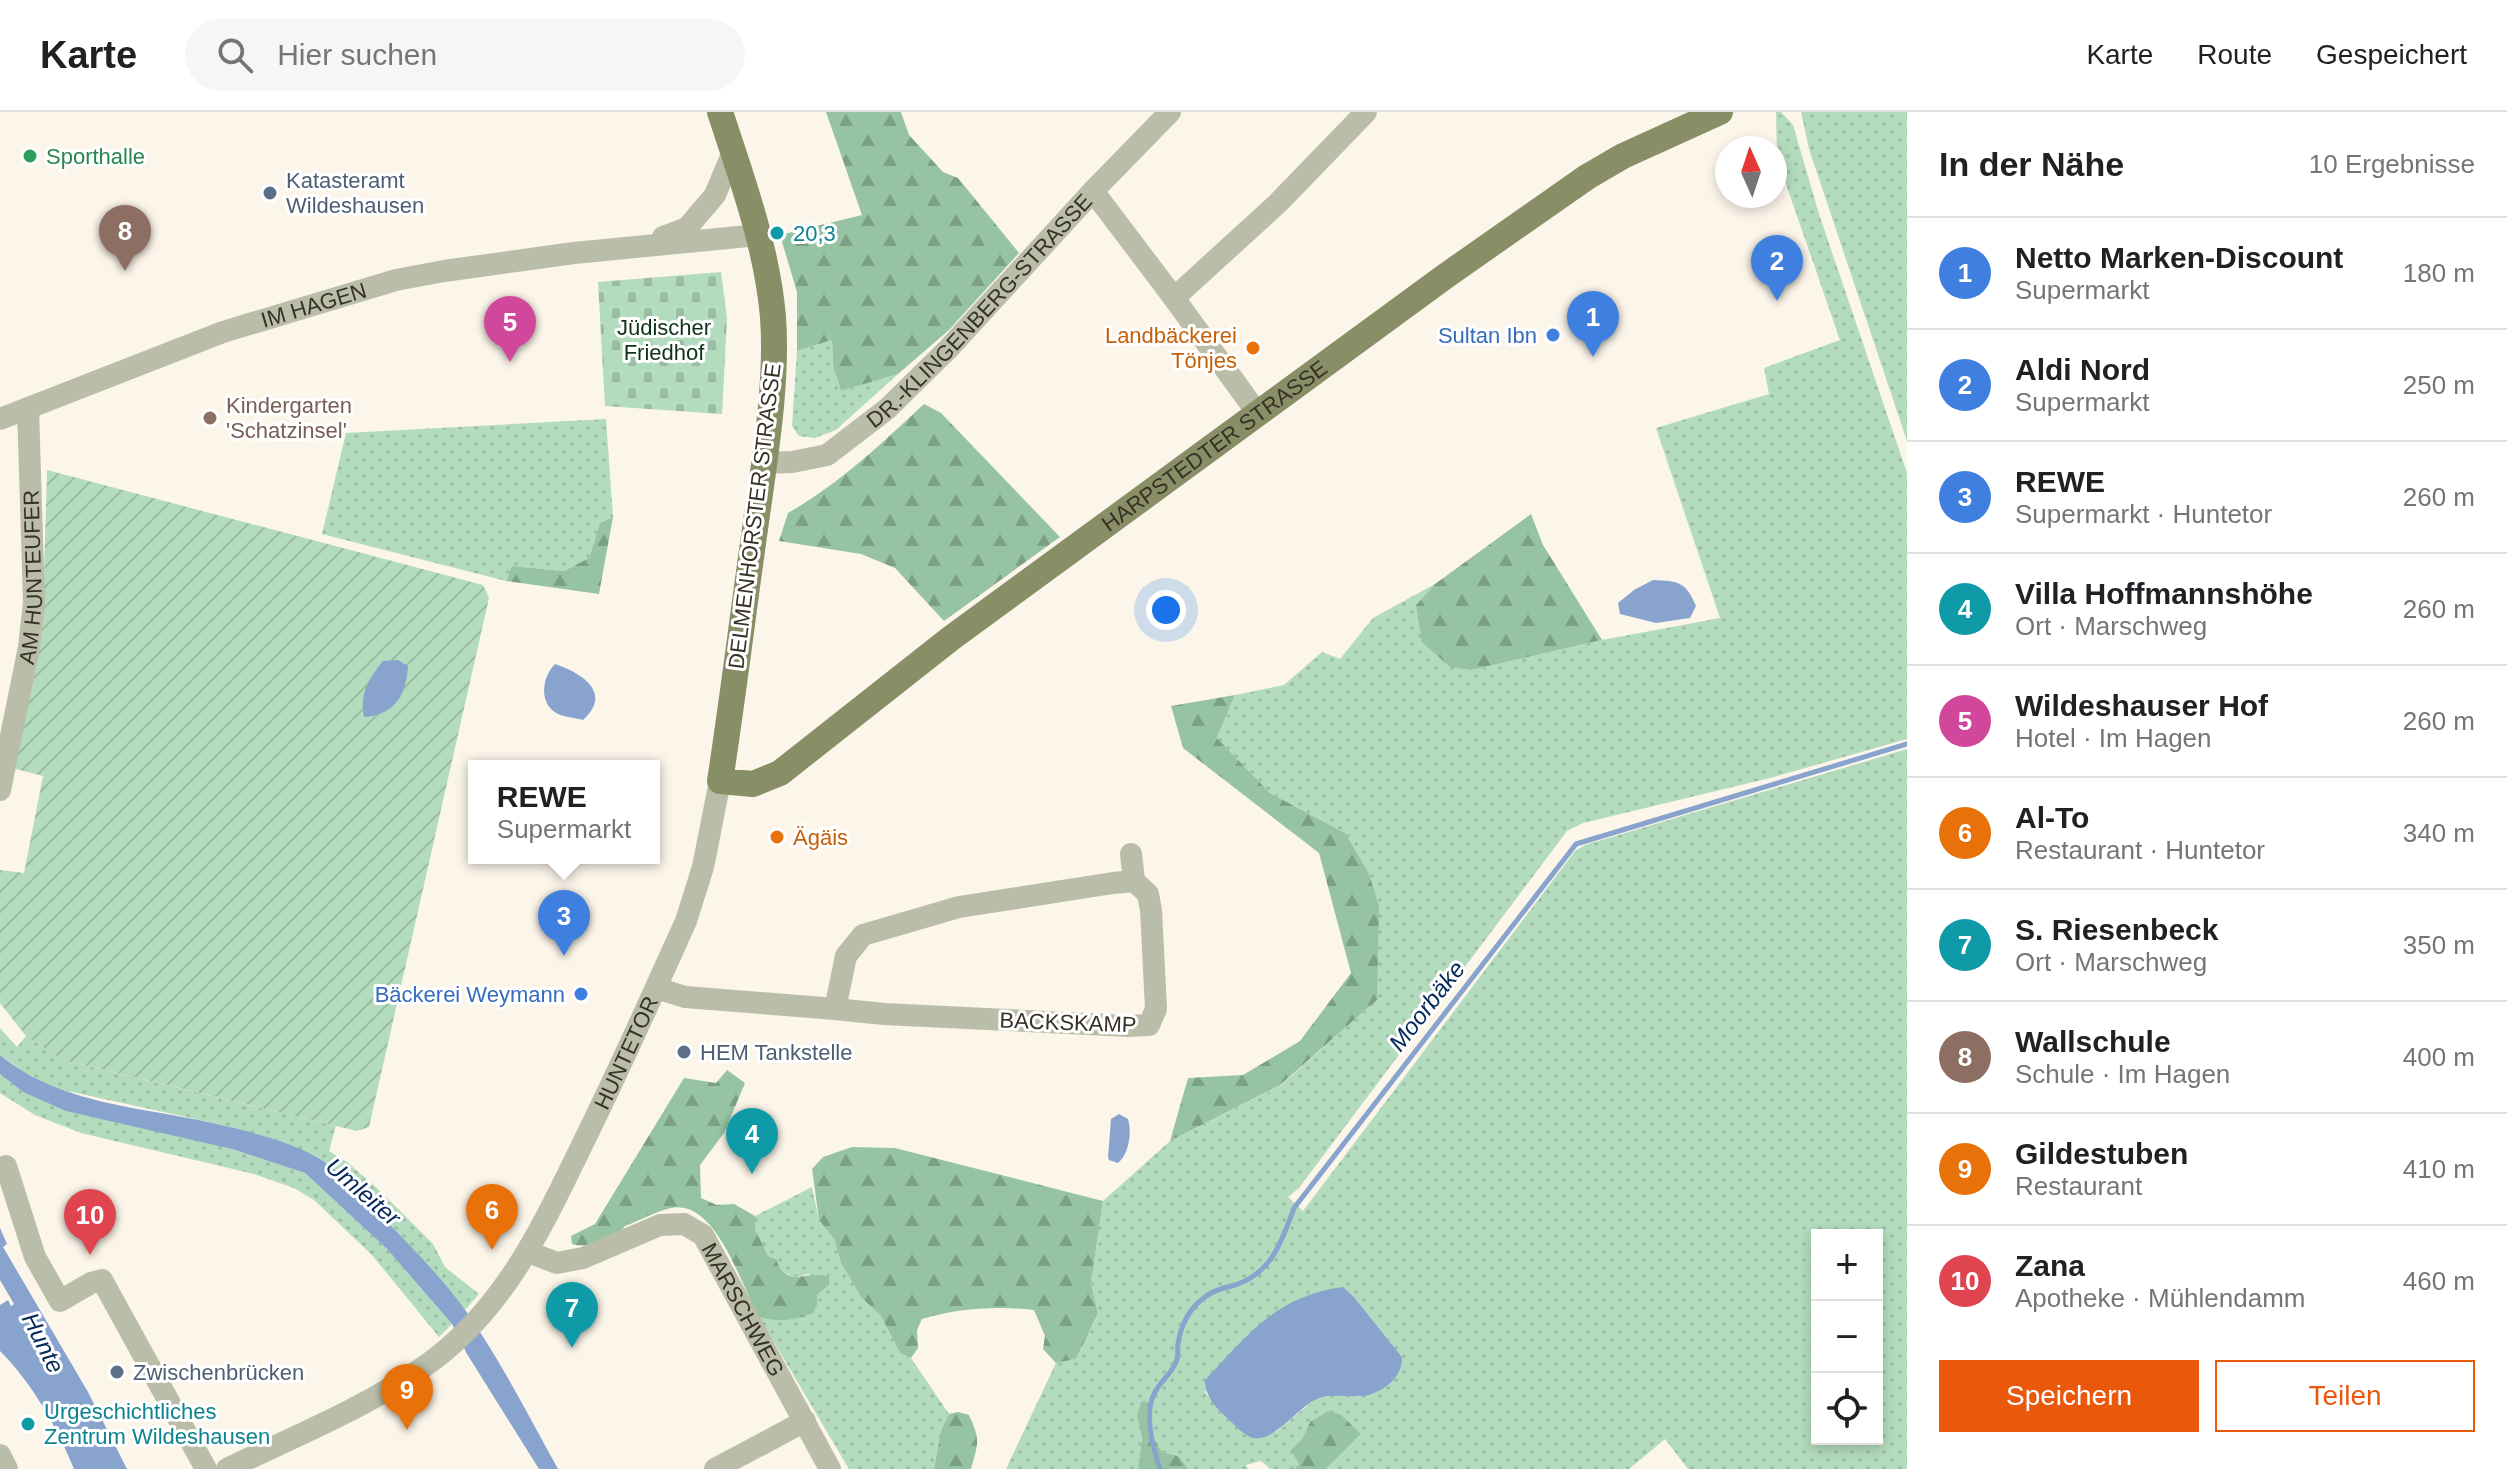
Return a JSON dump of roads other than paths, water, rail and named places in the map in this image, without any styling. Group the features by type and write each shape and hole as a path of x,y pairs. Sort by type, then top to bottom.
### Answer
{"main road":[{"name":"DELMENHORSTER STRASSE","path":"720,112 759,235 769,283 774,358 764,463 720,781"},
{"name":"HARPSTEDTER STRASSE","path":"720,781 753,784 780,773 937,648 1447,275 1587,177 1623,156 1720,112"}],"street":[{"name":"DR.-KLINGENBERG-STRASSE","path":"764,463 792,462 827,455 887,409 949,348 1170,112"},
{"path":"1174,298 1278,203 1366,112"},
{"name":"IM HAGEN","path":"640,247 687,228 715,195 733,152"},
{"path":"1093,191 1258,414"},
{"name":"IM HAGEN","path":"0,419 235,328 396,280 458,269 759,235"},
{"name":"AM HUNTEUFER","path":"0,790 29,647 34,602 28,408"},
{"name":"HUNTETOR","path":"227,1469 391,1386 426,1365 488,1308 528,1252 686,921 701,874 720,781"},
{"name":"BACKSKAMP","path":"656,988 685,997 884,1014 1149,1025 1156,1009 1151,910 1148,894 1134,881 1131,854"},
{"path":"835,1009 846,956 863,935 959,907 1134,881"},
{"path":"6,1166 35,1257 60,1301 102,1280 206,1469"},
{"name":"MARSCHWEG","path":"528,1252 557,1263 583,1258 660,1225 684,1224 703,1235 830,1469"},
{"path":"715,1469 805,1421"},
{"path":"0,1455 7,1469"}],"water":[{"path":"1653,580 1675,582 1685,587 1696,606 1690,618 1656,623 1620,614 1618,603"},
{"path":"398,660 408,666 405,686 397,702 384,712 364,717 364,694 370,680 383,661"},
{"path":"555,664 584,679 594,693 592,710 583,720 558,714 547,704 545,683"},
{"path":"0,1055 24,1072 76,1094 257,1134 296,1147 329,1165 414,1249 463,1307 501,1366 558,1469 539,1469 467,1354 452,1324 387,1249 305,1173 232,1149 66,1111 23,1092 0,1074"},
{"path":"1119,1114 1128,1119 1130,1131 1127,1149 1118,1163 1108,1157 1111,1119"},
{"name":"Hunte","path":"0,1228 7,1244 3,1247 88,1392 127,1469 74,1469 43,1406 0,1351 0,1305 8,1300 11,1306 14,1304 0,1280"},
{"path":"1343,1287 1402,1357 1399,1372 1384,1388 1370,1394 1328,1396 1315,1400 1265,1437 1248,1436 1212,1402 1205,1380 1250,1333 1281,1308 1299,1299"}],"waterway":[{"name":"Moorbäke","path":"1160,1469 1149,1420 1151,1400 1176,1362 1181,1332 1188,1315 1209,1294 1250,1278 1268,1263 1294,1208 1576,844 1907,744"}],"place":[{"name":"Sporthalle","path":"30,156"},
{"name":"Katasteramt Wildeshausen","path":"270,193"},
{"name":"20,3","path":"777,233"},
{"name":"Wallschule","path":"125,271"},
{"name":"Aldi Nord","path":"1777,301"},
{"name":"Sultan Ibn","path":"1553,335"},
{"name":"Landbäckerei Tönjes","path":"1253,348"},
{"name":"Netto Marken-Discount","path":"1593,357"},
{"name":"Wildeshauser Hof","path":"510,362"},
{"name":"Kindergarten 'Schatzinsel'","path":"210,418"},
{"name":"Ägäis","path":"777,837"},
{"name":"REWE","path":"564,956"},
{"name":"Bäckerei Weymann","path":"581,994"},
{"name":"HEM Tankstelle","path":"684,1052"},
{"name":"Villa Hoffmannshöhe","path":"752,1174"},
{"name":"Al-To","path":"492,1250"},
{"name":"Zana","path":"90,1255"},
{"name":"S. Riesenbeck","path":"572,1348"},
{"name":"Zwischenbrücken","path":"117,1372"},
{"name":"Urgeschichtliches Zentrum Wildeshausen","path":"28,1424"},
{"name":"Gildestuben","path":"407,1430"}],"park label":[{"name":"Jüdischer Friedhof","path":"664,340"}],"water label":[{"name":"Umleiter","path":"363,1192"}]}
